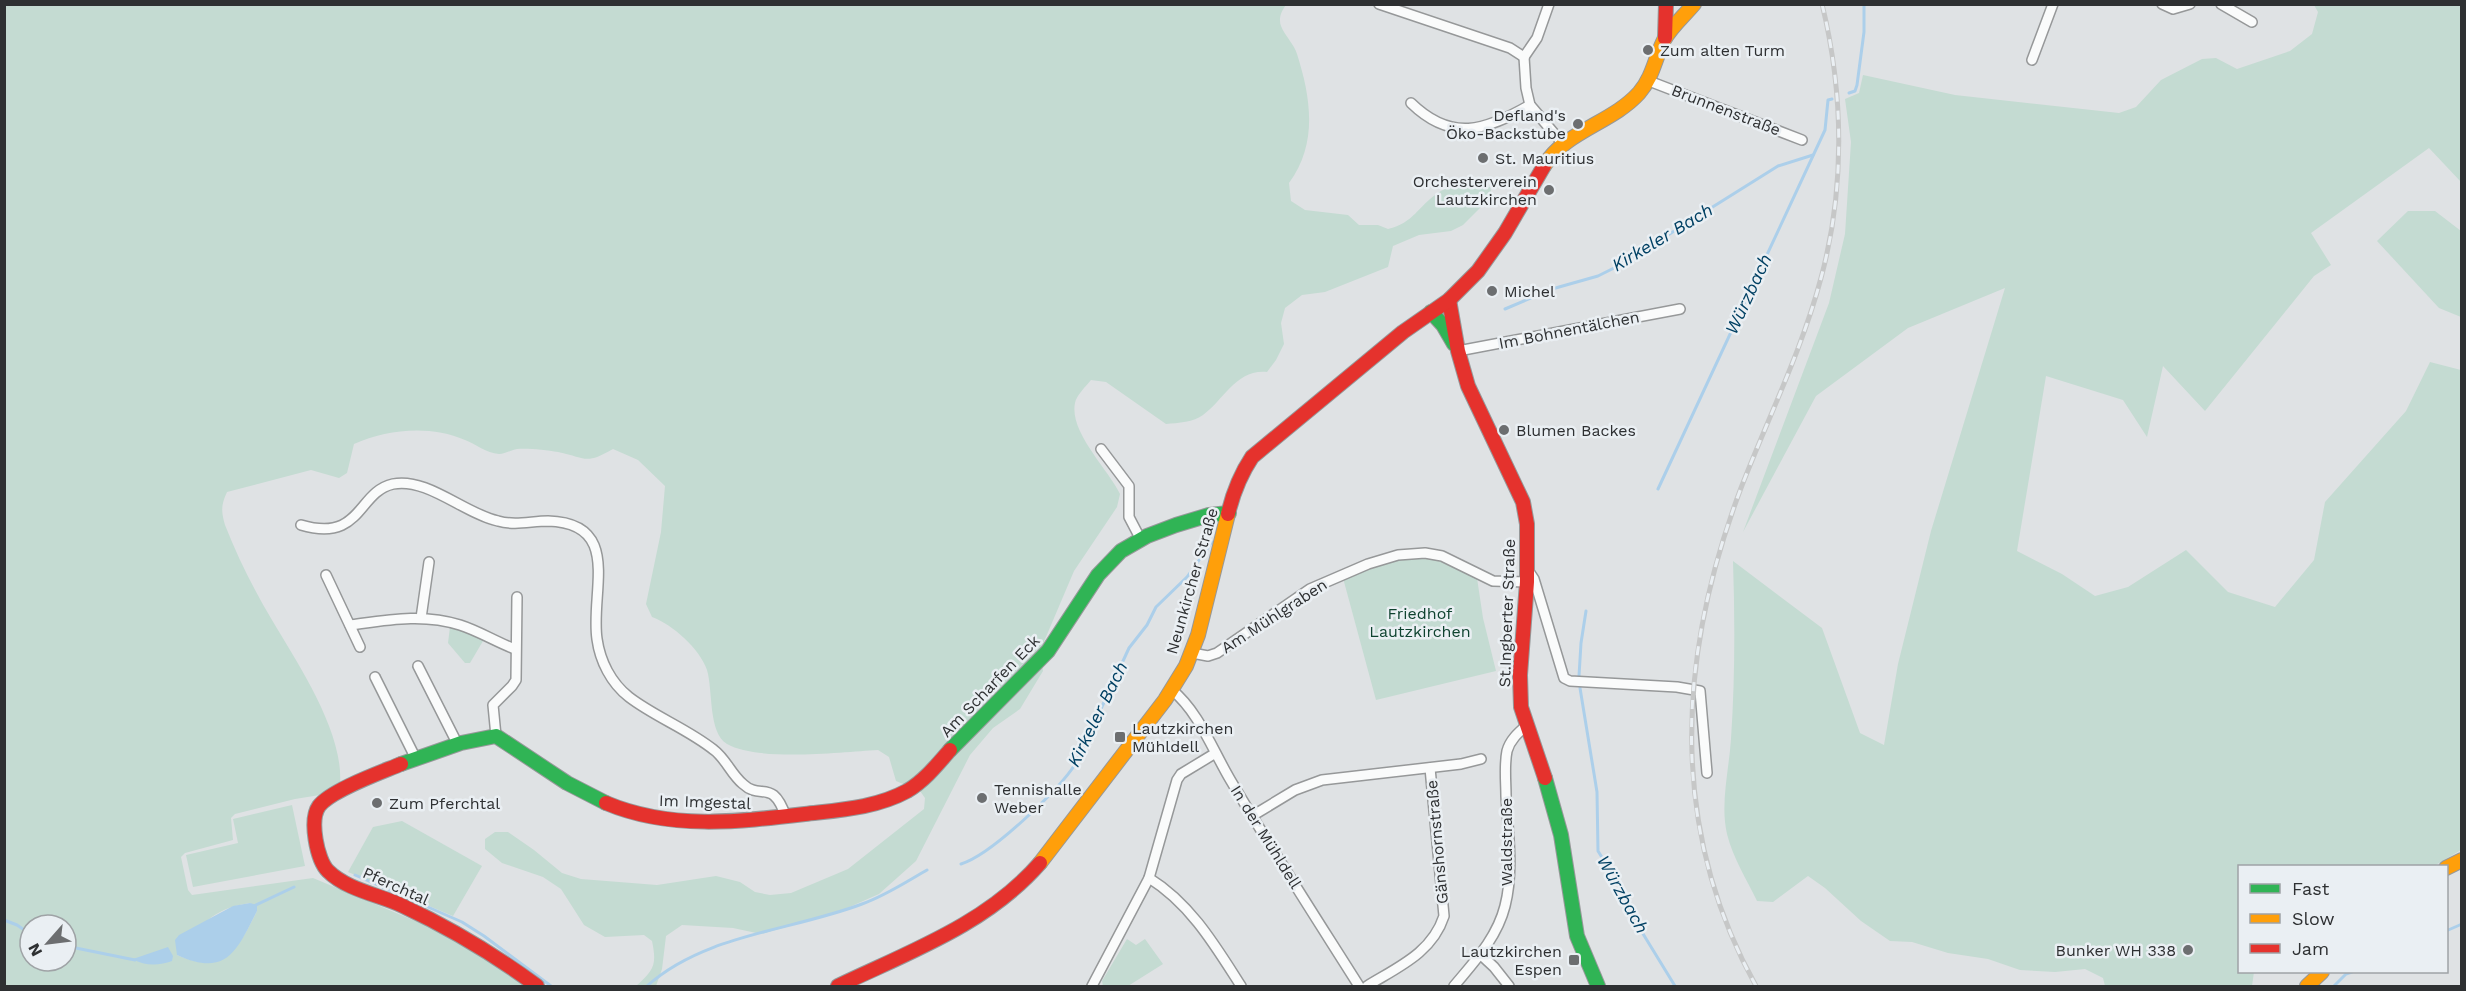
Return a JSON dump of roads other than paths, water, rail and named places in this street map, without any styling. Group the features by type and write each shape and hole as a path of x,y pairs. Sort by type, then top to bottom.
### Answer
{"main road":[{"path":"1665,38 1666,4"},
{"path":"1682,4 1692,4"},
{"path":"1649,81 1665,38 1692,4"},
{"name":"Neunkircher Straße","path":"837,987 974,920 1008,896 1049,852 1172,690 1192,653 1239,479 1252,457 1403,332 1449,300 1487,261 1542,167 1563,144 1626,104 1649,81"},
{"name":"St.Ingberter Straße","path":"1449,300 1458,351 1474,401 1510,470 1523,502 1527,524 1527,575 1519,693 1526,726 1553,802 1561,835 1577,936 1598,987"},
{"name":"St.Ingberter Straße","path":"1431,312 1443,325 1458,351"},
{"name":"Am Scharfen Eck","path":"900,795 928,775 964,734 1058,640 1106,565 1140,538 1209,514 1229,513"},
{"path":"416,759 457,743 496,736"},
{"name":"Im Imgestal","path":"496,736 585,794 628,811 661,819 708,822 756,821 864,806 900,795"},
{"name":"Pferchtal","path":"416,759 328,798 318,806 314,819 322,860 327,870 339,878 400,904 483,947 537,987"},
{"path":"2448,867 2462,860"},
{"path":"2307,987 2321,973"}],"street":[{"path":"1379,4 1510,48 1524,57"},
{"path":"1549,4 1538,38 1524,57 1526,88 1530,105 1563,144"},
{"path":"2031,60 2053,4"},
{"path":"2162,4 2173,9 2190,4"},
{"path":"2221,4 2252,22"},
{"name":"Brunnenstraße","path":"1649,81 1802,140"},
{"path":"1411,103 1430,120 1459,130 1507,118 1530,105"},
{"name":"Im Bohnentälchen","path":"1458,351 1680,309"},
{"path":"1101,449 1129,486 1129,517 1140,538"},
{"path":"301,525 326,529 345,524 358,515 381,489 391,484 402,483 420,486 497,521 520,524 546,521 573,524 592,540 599,556 597,638 605,665 615,684 630,698 715,750 744,786 770,792 781,803 786,817"},
{"name":"Am Mühlgraben","path":"1192,653 1208,656 1217,653 1310,589 1368,564 1398,555 1425,553 1442,556 1494,581 1527,575"},
{"path":"421,618 429,562"},
{"path":"326,575 360,646"},
{"path":"1527,575 1534,579 1564,678 1700,691 1707,773"},
{"path":"496,736 493,705 516,680 517,597"},
{"path":"350,625 421,618 457,624 515,649"},
{"path":"418,666 457,743"},
{"path":"375,677 416,759"},
{"name":"In der Mühldell","path":"1172,690 1191,709 1214,754 1359,987"},
{"name":"Waldstraße","path":"1454,987 1480,954 1499,924 1505,905 1509,856 1505,775 1507,752 1516,734 1526,726"},
{"path":"1092,987 1149,879 1177,780 1181,774 1214,754"},
{"path":"1252,816 1295,790 1322,780 1430,768 1481,759"},
{"name":"Gänshornstraße","path":"1367,987 1424,950 1440,929 1444,916 1430,768"},
{"path":"1149,879 1167,891 1190,913 1216,946 1241,987"},
{"path":"1480,954 1494,967 1509,987"}],"water":[{"path":"250,903 257,905 257,911 243,938 228,956 208,963 177,955 175,940 179,935 233,906"},
{"path":"168,947 173,956 172,961 152,964 133,959"}],"waterway":[{"name":"Würzbach","path":"1849,93 1855,91 1857,85 1864,32 1864,4"},
{"name":"Würzbach","path":"1658,489 1825,130 1828,100 1832,99"},
{"name":"Kirkeler Bach","path":"1505,309 1552,289 1598,276 1620,265 1778,166 1813,155"},
{"name":"Kirkeler Bach","path":"961,864 974,858 1006,835 1067,775 1076,763 1129,648 1147,625 1156,607 1187,577 1212,542"},
{"name":"Würzbach","path":"1579,676 1586,611"},
{"name":"Würzbach","path":"1580,688 1597,792 1598,851 1618,883 1637,924 1675,986"},
{"name":"Kirkeler Bach","path":"647,986 670,969 695,955 722,944 871,901 927,870"},
{"path":"355,875 462,922 551,986"},
{"path":"254,906 294,887"},
{"path":"4,920 18,926"},
{"path":"2448,930 2462,924"},
{"path":"78,948 135,960"},
{"path":"2334,986 2349,973"}],"railway":[{"path":"1756,986 1727,925 1707,864 1696,802 1692,739 1695,677 1704,614 1720,551 1741,488 1804,331 1829,244 1838,176 1839,141 1834,72 1822,4"}],"place":[{"name":"Zum alten Turm","path":"1648,50"},
{"name":"Defland's Öko-Backstube","path":"1578,124"},
{"name":"St. Mauritius","path":"1483,158"},
{"name":"Orchesterverein Lautzkirchen","path":"1549,190"},
{"name":"Michel","path":"1492,291"},
{"name":"Blumen Backes","path":"1504,430"},
{"name":"Lautzkirchen Mühldell","path":"1120,737"},
{"name":"Tennishalle Weber","path":"982,798"},
{"name":"Zum Pferchtal","path":"377,803"},
{"name":"Bunker WH 338","path":"2188,950"},
{"name":"Lautzkirchen Espen","path":"1574,960"}],"park label":[{"name":"Friedhof Lautzkirchen","path":"1420,622"}]}
